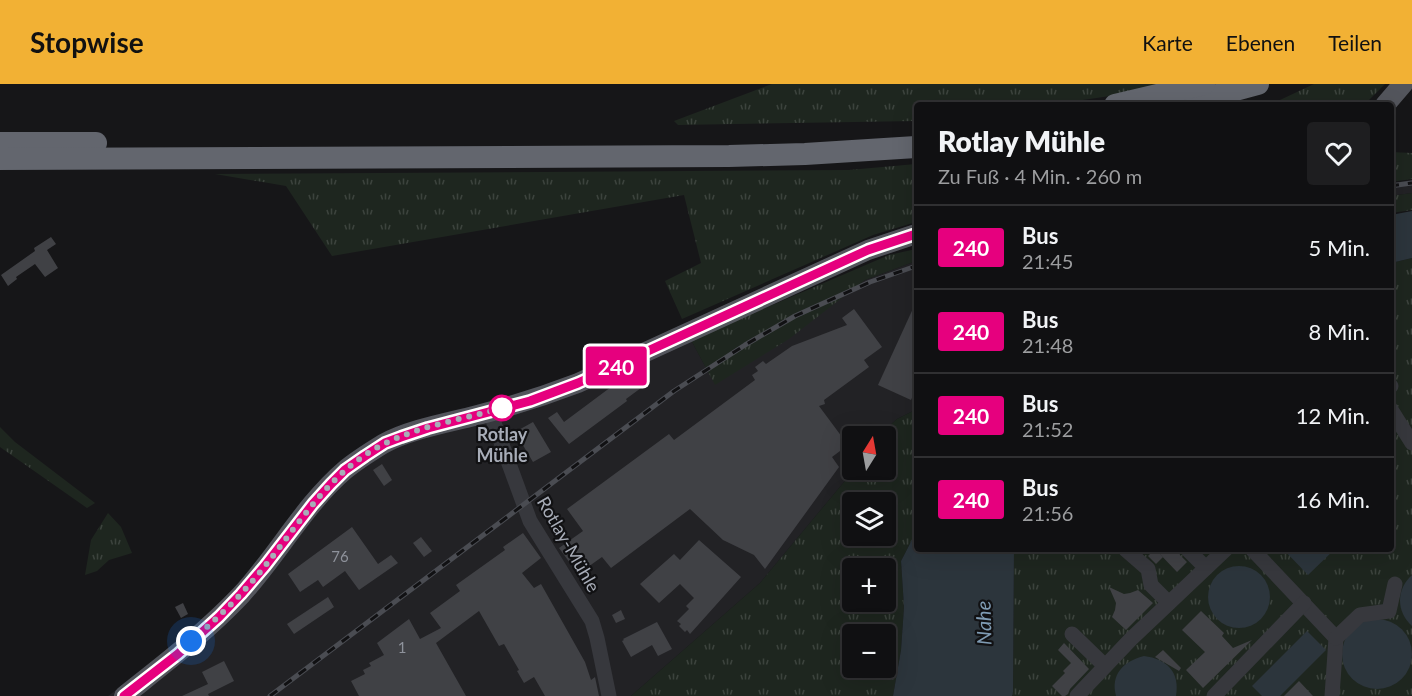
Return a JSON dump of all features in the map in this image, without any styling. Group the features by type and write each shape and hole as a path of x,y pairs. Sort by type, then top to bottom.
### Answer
{"highway":[{"path":"1128,102 1204,84"},
{"path":"1190,102 1258,84"},
{"path":"0,143 717,140 869,136 914,132"},
{"path":"0,159 729,156 914,147"}],"main road":[{"path":"1388,102 1403,84"},
{"path":"124,696 178,654 219,617 265,566 313,504 345,470 385,443 428,428 549,394 578,383 868,250 914,235"}],"street":[{"name":"Rotlay-Mühle","path":"490,412 530,521 592,621 609,696"},
{"path":"1394,417 1412,443"},
{"path":"1128,552 1148,569 1151,585 1169,603"},
{"path":"1189,552 1206,568"},
{"path":"1086,693 1105,666 1131,639 1223,552"},
{"path":"1255,552 1336,638"},
{"path":"1332,696 1336,638 1360,615 1389,611 1395,584"},
{"path":"1223,693 1304,603"},
{"path":"1072,634 1105,666"}],"shaded area":[{"path":"1412,180 1412,193 1394,196 1394,183"},
{"path":"914,262 914,410 889,426 842,426 842,480 846,480 760,583 631,696 108,696 166,653 251,572 327,476 567,379 683,325 705,366 865,280"}],"green space":[{"path":"772,84 1163,84 1110,96 1069,102 914,102 914,121 678,125 674,121"},
{"path":"1314,84 1385,84 1367,102 1273,102"},
{"path":"1394,152 1412,153 1412,179 1394,182"},
{"path":"914,164 914,223 873,235 682,319 665,281 701,263 684,195 332,256 286,186 215,174 849,170"},
{"path":"1412,193 1412,210 1394,213 1394,196"},
{"path":"914,249 914,262 865,280 789,339 715,385 691,340 889,255"},
{"path":"1412,258 1412,696 1012,696 1014,552 1394,552 1394,262"},
{"path":"914,410 914,536 901,561 904,607 901,650 893,696 631,696 760,583 846,480 896,480 896,426 889,426"},
{"path":"0,427 15,442 95,503 87,508 0,447"},
{"path":"108,513 121,527 132,553 109,560 97,571 85,575 91,540"}],"water":[{"path":"1412,211 1412,258 1394,262 1394,214"},
{"name":"Nahe","path":"914,536 914,552 1014,552 1012,696 893,696 901,650 904,607 901,561"},
{"path":"1286,552 1332,552 1308,575"},
{"path":"1239,566 1251,568 1261,575 1268,585 1270,597 1268,609 1261,619 1251,626 1239,628 1227,626 1217,619 1210,609 1208,597 1210,585 1217,575 1227,568"},
{"path":"1412,575 1412,626 1403,614 1400,600 1403,587"},
{"path":"1384,619 1397,625 1406,634 1410,640 1412,654 1410,668 1402,679 1391,687 1370,689 1352,679 1344,668 1342,647 1352,629 1363,621"},
{"path":"1307,631 1326,650 1280,696 1262,696 1252,686"},
{"path":"1144,656 1159,660 1170,668 1176,680 1176,696 1116,696 1115,681 1120,670 1130,661"}],"building":[{"path":"51,237 56,244 47,250 58,268 45,277 35,264 16,277 17,279 8,286 1,275"},
{"path":"914,306 914,393 911,400 878,385"},
{"path":"854,309 882,347 864,360 869,367 824,400 825,404 819,406 842,437 842,450 832,457 839,467 765,569 754,555 723,540 690,509 611,568 602,557 578,574 559,548 583,531 567,509 669,434 674,440 755,380 752,375 758,371 755,367 763,361 766,364 792,346 847,325 842,318"},
{"path":"640,379 645,385 569,444 548,418 557,412 564,422 615,384"},
{"path":"533,422 551,452 533,462 515,432"},
{"path":"382,464 392,480 384,486 373,470"},
{"path":"352,527 378,564 391,555 398,563 359,590 345,571 323,587 318,580 300,592 288,574"},
{"path":"523,533 541,558 522,573 534,588 541,584 585,662 591,680 595,677 599,696 545,696 534,677 524,683 504,644 499,646 479,611 436,643 466,696 359,696 351,681 365,674 363,670 371,666 369,663 384,655 377,643 409,619 420,639 441,628 430,613 460,591 456,585 505,550 503,547"},
{"path":"421,537 432,551 424,557 413,543"},
{"path":"699,540 741,577 690,634 679,626 681,624 677,621 689,609 686,606 694,598 680,584 659,603 640,584 674,554 680,560"},
{"path":"1152,552 1158,552 1163,557 1156,564 1148,556"},
{"path":"1158,552 1179,552 1187,562 1177,572"},
{"path":"1109,587 1124,594 1138,590 1153,603 1126,630 1112,617 1116,603"},
{"path":"328,597 334,607 294,634 287,624"},
{"path":"183,603 188,614 181,618 175,607"},
{"path":"621,610 625,619 616,623 612,615"},
{"path":"1201,611 1224,633 1222,636 1233,648 1252,640 1203,688 1186,670 1205,652 1182,630"},
{"path":"657,622 672,649 658,656 652,645 631,657 623,639"},
{"path":"1064,643 1089,669 1068,694 1062,696 1052,686 1071,663 1058,650"},
{"path":"1163,650 1181,668 1179,671 1155,657"},
{"path":"224,661 234,681 208,694 209,696 182,696 208,684 202,672"},
{"path":"1299,681 1313,696 1284,696"}],"railway":[{"path":"1394,185 1412,183"},
{"path":"270,696 674,391 795,316 870,282 914,267"}],"bus line":[{"name":"240","path":"124,696 178,654 219,617 265,566 331,484 345,470 385,443 428,428 530,401 578,383 868,250 914,235"}],"place":[{"name":"Rotlay Mühle","path":"502,408"}],"route":[{"path":"191,641 241,594 313,504 345,470 385,443 428,428 510,406 502,408"}]}
